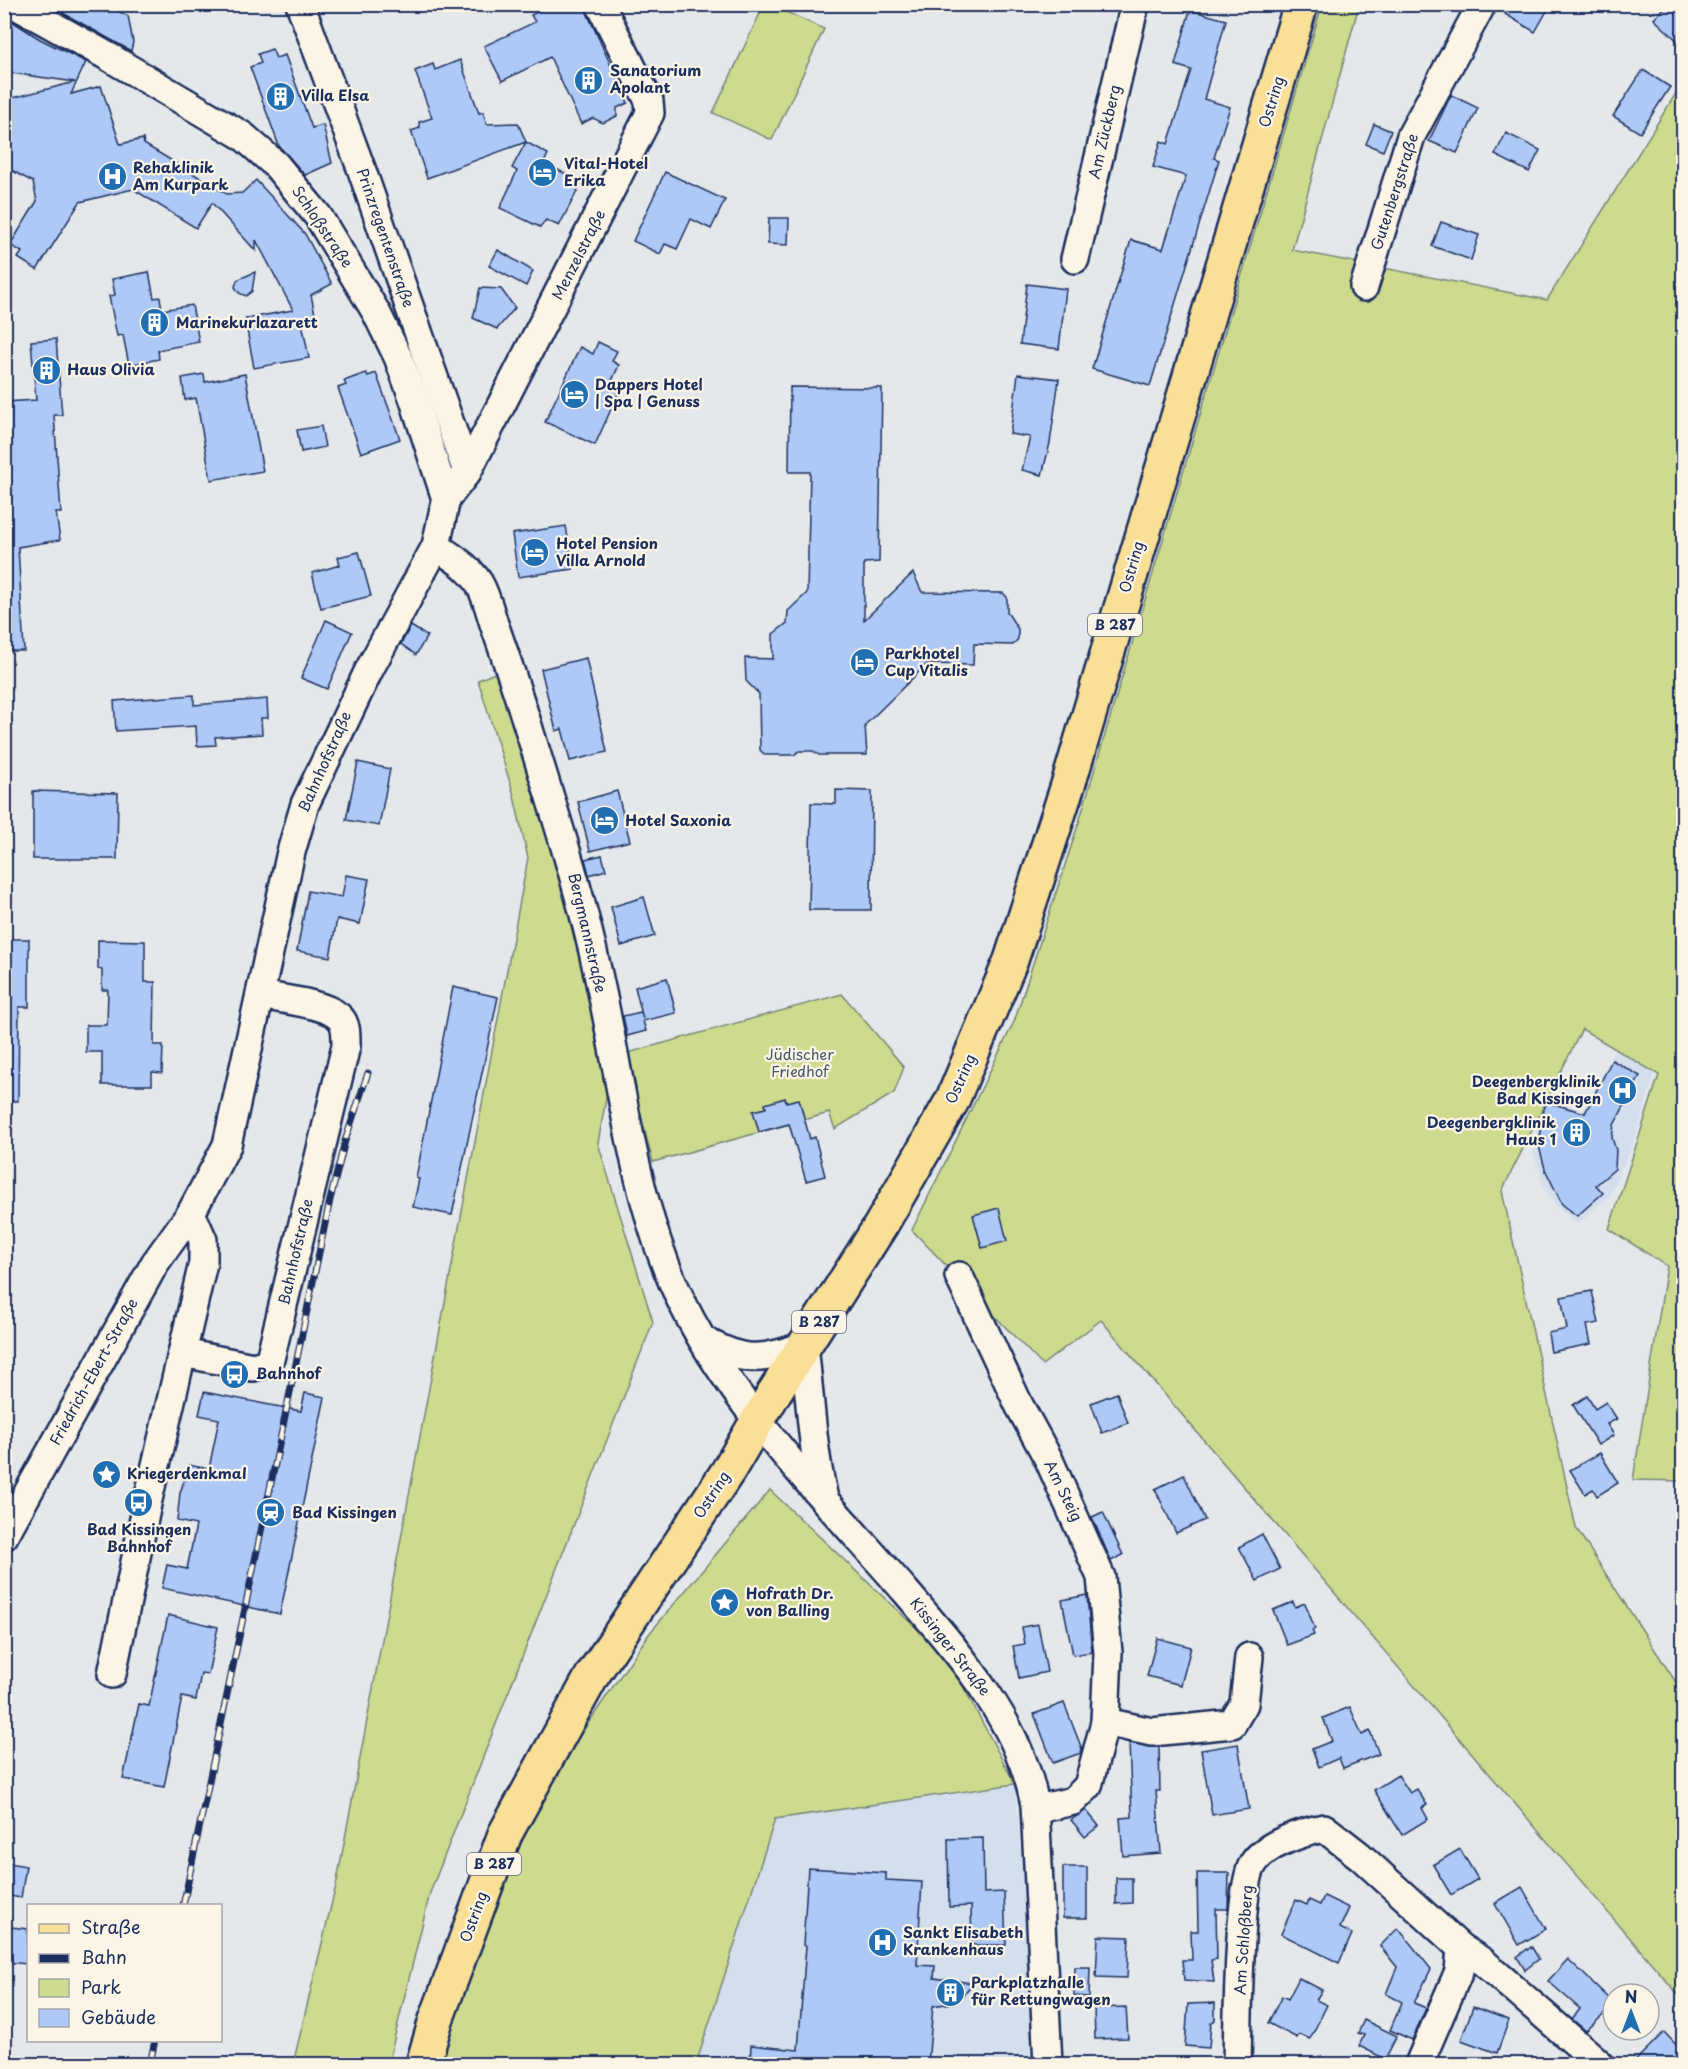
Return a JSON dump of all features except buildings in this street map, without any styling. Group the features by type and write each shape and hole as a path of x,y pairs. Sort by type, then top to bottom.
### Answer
{"main road":[{"name":"Ostring","path":"423,2064 436,2020 505,1834 592,1676 760,1419 881,1225 952,1101 1011,960 1069,782 1301,4"}],"street":[{"name":"Schloßstraße","path":"14,4 243,136 276,165 309,203 335,242 380,321 398,357 414,400 446,500"},
{"name":"Prinzregentenstraße","path":"300,4 361,168 467,472"},
{"name":"Menzelstraße","path":"446,500 467,472 650,113 649,101 600,4"},
{"name":"Am Zückberg","path":"1075,259 1135,4"},
{"name":"Gutenbergstraße","path":"1364,287 1411,136 1482,4"},
{"path":"436,546 446,500"},
{"name":"Bahnhofstraße","path":"191,1213 227,1145 291,852 304,804 369,670 436,546"},
{"name":"Bergmannstraße","path":"436,546 464,566 480,584 509,666 574,875 598,975 646,1209 667,1269 702,1339 760,1419"},
{"name":"Bahnhofstraße","path":"183,1353 253,1367 270,1359 346,1046 346,1029 338,1016 325,1009 260,995"},
{"path":"112,1674 203,1263 203,1239 191,1213"},
{"name":"Friedrich-Ebert-Straße","path":"4,1536 155,1263 191,1213"},
{"name":"Am Steig","path":"959,1276 1016,1399 1049,1460 1101,1577 1108,1653 1105,1722 1088,1786 1073,1802 1047,1807 1035,1804"},
{"path":"702,1339 729,1354 754,1358 774,1356 804,1346 814,1426 814,1454 823,1497"},
{"name":"Kissinger Straße","path":"760,1419 788,1458 955,1649 991,1699 1031,1781 1035,1804 1048,2064"},
{"path":"1105,1722 1152,1732 1232,1724 1244,1704 1249,1657"},
{"name":"Am Schloßberg","path":"1237,2064 1243,1922 1248,1879 1253,1864 1299,1832 1324,1828 1360,1856 1461,1948 1483,1962 1600,2064"},
{"path":"1419,2064 1459,1971 1461,1948"}],"shaded area":[{"name":"Deegenbergklinik Bad Kissingen","path":"1647,1050 1656,1069 1635,1139 1610,1196 1578,1224 1557,1207 1545,1190 1532,1149 1542,1111 1547,1100 1584,1111 1613,1052"},
{"name":"Sankt Elisabeth Krankenhaus","path":"1015,1784 1038,2064 696,2064 775,1819"}],"green space":[{"path":"764,5 771,5 824,29 772,140 713,113"},
{"path":"1322,5 1359,5 1292,250 1547,300 1683,82 1683,1481 1633,1480 1667,1266 1609,1229 1659,1075 1582,1029 1502,1191 1576,1528 1683,1693 1683,2000 1101,1320 1042,1365 912,1230 1014,1022 1079,822"},
{"path":"502,670 569,882 610,1076 598,1143 653,1322 430,1893 388,2064 293,2064 337,1881 528,858 513,792 478,680"},
{"name":"Jüdischer Friedhof","path":"842,994 904,1067 894,1093 835,1129 829,1113 653,1162 624,1054"},
{"path":"770,1490 948,1658 1015,1784 775,1819 696,2064 440,2064 458,2002 510,1866 559,1766 649,1634"}],"railway":[{"path":"183,1904 330,1200 345,1141 368,1073"},
{"path":"150,2064 155,2042"}],"place":[{"name":"Sanatorium Apolant","path":"589,80"},
{"name":"Villa Elsa","path":"280,96"},
{"name":"Vital-Hotel Erika","path":"543,173"},
{"name":"Rehaklinik Am Kurpark","path":"112,177"},
{"name":"Marinekurlazarett","path":"155,323"},
{"name":"Haus Olivia","path":"46,370"},
{"name":"Dappers Hotel | Spa | Genuss","path":"574,394"},
{"name":"Hotel Pension Villa Arnold","path":"535,553"},
{"name":"Parkhotel Cup Vitalis","path":"864,663"},
{"name":"Hotel Saxonia","path":"604,821"},
{"name":"Deegenbergklinik Bad Kissingen","path":"1622,1091"},
{"name":"Deegenbergklinik Haus 1","path":"1577,1132"},
{"name":"Bahnhof","path":"235,1374"},
{"name":"Kriegerdenkmal","path":"106,1474"},
{"name":"Bad Kissingen Bahnhof","path":"139,1503"},
{"name":"Bad Kissingen","path":"271,1513"},
{"name":"Hofrath Dr. von Balling","path":"725,1603"},
{"name":"Sankt Elisabeth Krankenhaus","path":"882,1942"},
{"name":"Parkplatzhalle für Rettungwagen","path":"950,1992"}]}
